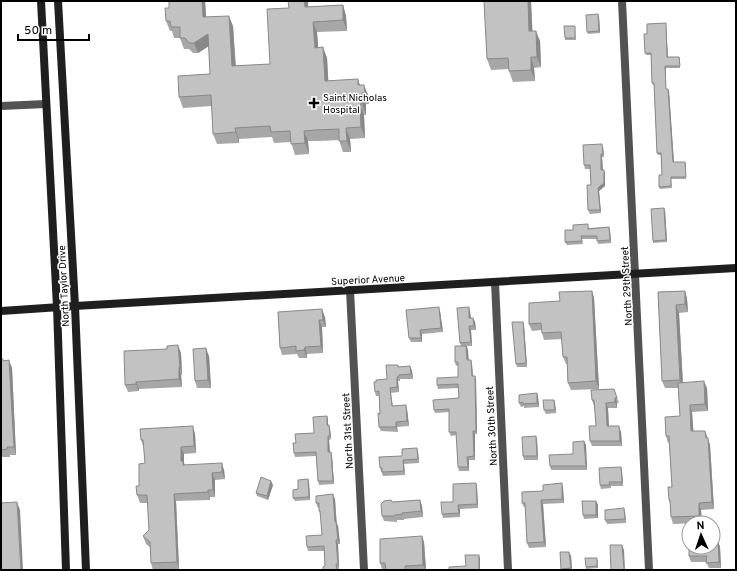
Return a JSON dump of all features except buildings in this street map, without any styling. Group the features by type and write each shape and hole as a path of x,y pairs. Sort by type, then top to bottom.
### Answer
{"main road":[{"name":"North Taylor Drive","path":"41,1 57,307 66,570"},
{"name":"North Taylor Drive","path":"58,1 75,306 86,570"},
{"name":"Superior Avenue","path":"1,311 736,268"}],"street":[{"name":"North 29th Street","path":"622,1 650,570"},
{"path":"1,106 46,104"},
{"name":"North 30th Street","path":"495,282 508,570"},
{"name":"North 31st Street","path":"350,290 364,570"}],"place":[{"name":"Saint Nicholas Hospital","path":"314,103"}]}
